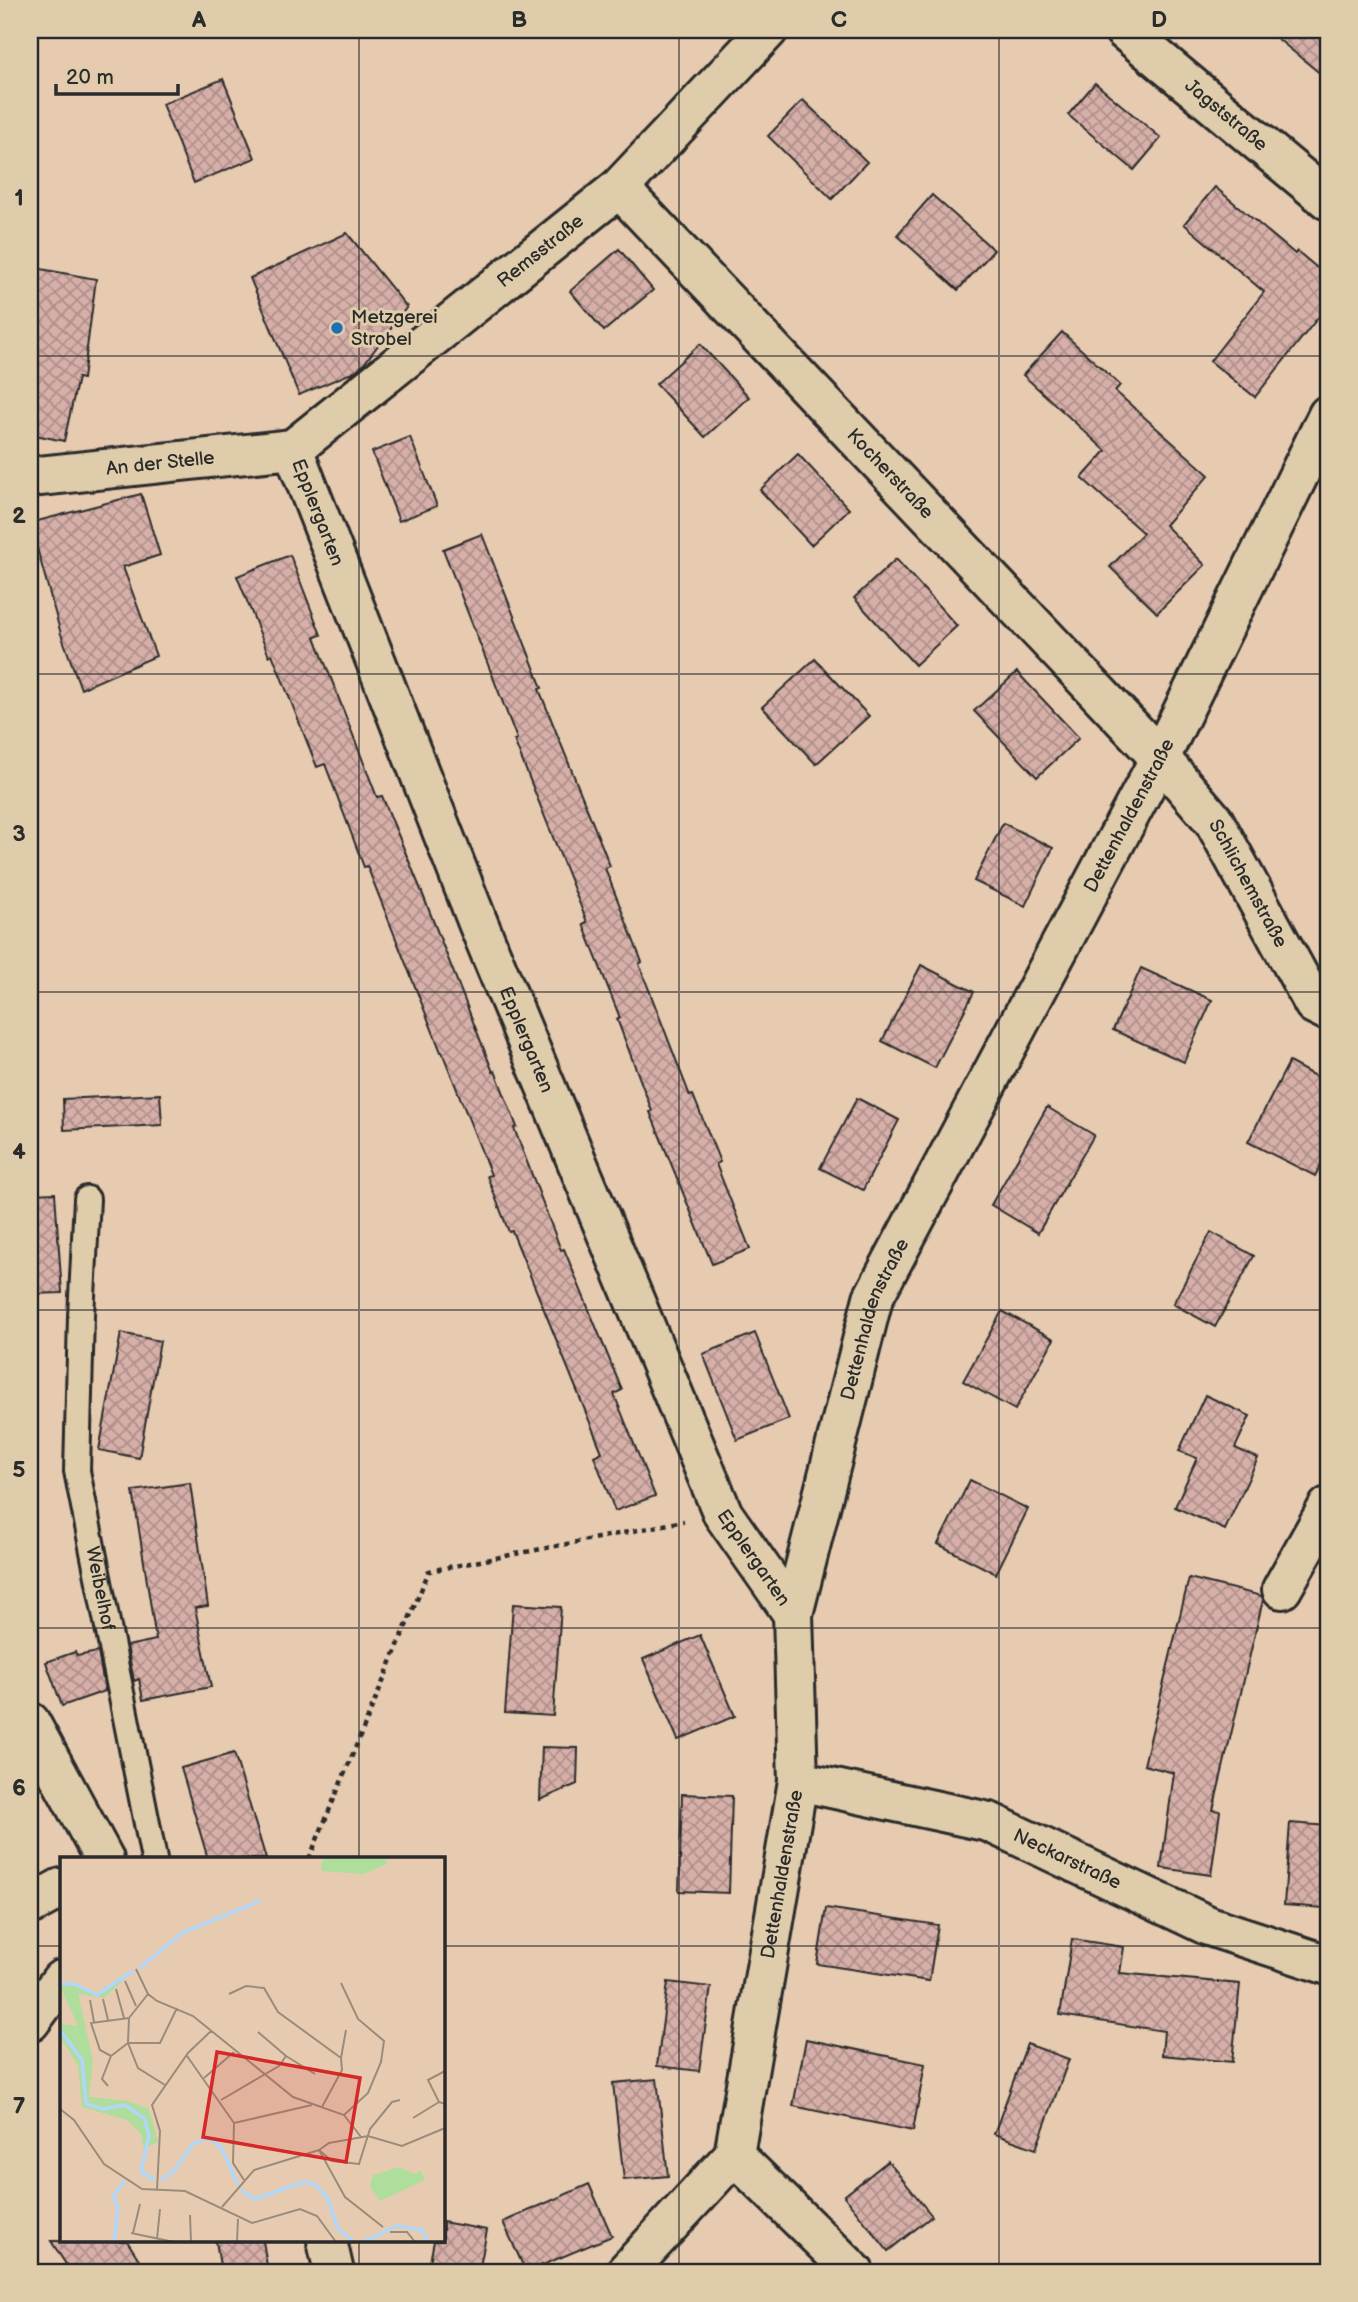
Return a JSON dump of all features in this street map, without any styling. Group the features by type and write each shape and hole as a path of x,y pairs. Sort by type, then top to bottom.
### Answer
{"street":[{"name":"Remsstraße","path":"293,449 619,188 768,30"},
{"name":"Jagststraße","path":"1124,30 1328,200"},
{"name":"Kocherstraße","path":"619,188 1160,758"},
{"name":"Dettenhaldenstraße","path":"734,2155 798,1781 793,1614 873,1298 1160,758 1328,415"},
{"name":"An der Stelle","path":"30,477 293,449"},
{"name":"Epplergarten","path":"293,449 478,923 723,1514 793,1614"},
{"name":"Schlichemstraße","path":"1160,758 1214,821 1314,1004 1328,1011"},
{"path":"1282,1589 1328,1507"},
{"path":"30,1722 103,1857"},
{"name":"Neckarstraße","path":"798,1781 989,1822 1209,1926 1328,1965"},
{"path":"30,1905 60,1889"},
{"path":"30,2022 60,1981"},
{"path":"626,2272 734,2155 854,2272"},
{"path":"327,2242 334,2272"}],"lane":[{"name":"Weibelhof","path":"87,1199 77,1471 153,1857"}],"path":[{"path":"310,1857 429,1570 723,1514"}],"building":[{"path":"1267,30 1328,30 1328,80"},
{"path":"223,79 255,158 194,183 162,104"},
{"path":"1095,83 1161,138 1134,170 1068,115"},
{"path":"803,100 867,162 832,199 768,136"},
{"path":"1215,187 1295,254 1297,251 1328,277 1328,305 1255,397 1210,361 1264,292 1184,224"},
{"path":"932,195 994,250 958,290 897,235"},
{"path":"347,233 407,307 363,365 354,372 299,395 250,278"},
{"path":"619,249 653,290 604,331 570,291"},
{"path":"30,267 96,279 83,379 78,378 64,441 30,434"},
{"path":"1062,332 1120,385 1115,391 1209,475 1165,525 1205,565 1157,613 1110,567 1143,533 1082,478 1106,451 1023,375"},
{"path":"700,344 749,397 705,437 656,384"},
{"path":"410,437 437,506 399,521 372,452"},
{"path":"798,454 849,509 811,545 760,490"},
{"path":"141,494 160,555 123,567 156,656 81,689 61,634 30,523"},
{"path":"482,534 542,688 539,689 610,866 605,868 642,962 639,964 690,1096 693,1095 720,1162 716,1164 750,1249 712,1264 650,1112 652,1111 617,1019 620,1018 583,924 587,922 514,740 517,739 443,549"},
{"path":"290,555 321,635 315,637 377,797 382,796 421,890 517,1127 514,1128 561,1250 564,1249 622,1390 614,1394 655,1496 615,1511 594,1456 602,1452 512,1231 509,1232 487,1176 491,1175 367,866 364,867 325,764 317,767 272,654 269,656 237,576"},
{"path":"896,559 957,626 915,665 854,598"},
{"path":"815,659 869,716 816,764 762,707"},
{"path":"1017,672 1079,738 1037,777 974,711"},
{"path":"1003,823 1053,848 1025,906 974,881"},
{"path":"921,965 974,992 935,1068 882,1041"},
{"path":"1141,968 1212,1000 1184,1062 1113,1030"},
{"path":"1289,1062 1328,1083 1328,1151 1315,1176 1248,1142"},
{"path":"160,1094 162,1125 64,1130 63,1099"},
{"path":"857,1098 899,1120 863,1190 820,1168"},
{"path":"1047,1107 1094,1135 1038,1233 991,1205"},
{"path":"55,1193 62,1293 30,1294 30,1194"},
{"path":"1211,1232 1254,1256 1215,1327 1173,1304"},
{"path":"1002,1311 1054,1339 1015,1410 963,1381"},
{"path":"121,1333 160,1341 139,1458 99,1450"},
{"path":"755,1333 789,1419 737,1440 703,1354"},
{"path":"1205,1395 1250,1416 1235,1448 1258,1458 1225,1530 1175,1507 1197,1458 1179,1451"},
{"path":"970,1480 1028,1509 996,1574 938,1544"},
{"path":"190,1483 208,1606 195,1608 211,1687 143,1700 139,1679 134,1681 127,1646 156,1640 133,1491"},
{"path":"1189,1578 1262,1596 1263,1600 1213,1810 1220,1811 1211,1875 1161,1868 1174,1773 1144,1765"},
{"path":"513,1604 561,1607 553,1716 505,1713"},
{"path":"700,1635 735,1716 678,1740 643,1659"},
{"path":"75,1652 77,1656 98,1652 105,1691 62,1706 46,1662"},
{"path":"542,1747 578,1748 577,1784 540,1800"},
{"path":"234,1753 265,1857 207,1857 181,1768"},
{"path":"682,1794 732,1796 729,1893 679,1891"},
{"path":"1290,1823 1328,1826 1324,1908 1284,1905"},
{"path":"826,1908 938,1925 929,1981 817,1964"},
{"path":"1072,1939 1124,1947 1120,1973 1240,1984 1232,2062 1162,2055 1164,2031 1060,2015"},
{"path":"668,1982 711,1987 699,2071 657,2066"},
{"path":"806,2039 925,2064 913,2131 793,2106"},
{"path":"1027,2044 1069,2059 1036,2149 994,2134"},
{"path":"657,2079 668,2176 624,2180 613,2083"},
{"path":"888,2161 932,2216 888,2251 844,2196"},
{"path":"589,2184 612,2236 526,2272 503,2222"},
{"path":"444,2222 487,2230 479,2272 428,2272 434,2242 444,2242"},
{"path":"51,2241 128,2242 147,2272 71,2272"},
{"path":"216,2242 263,2242 268,2272 221,2272"}],"place":[{"name":"Metzgerei Strobel","path":"337,328"}]}
